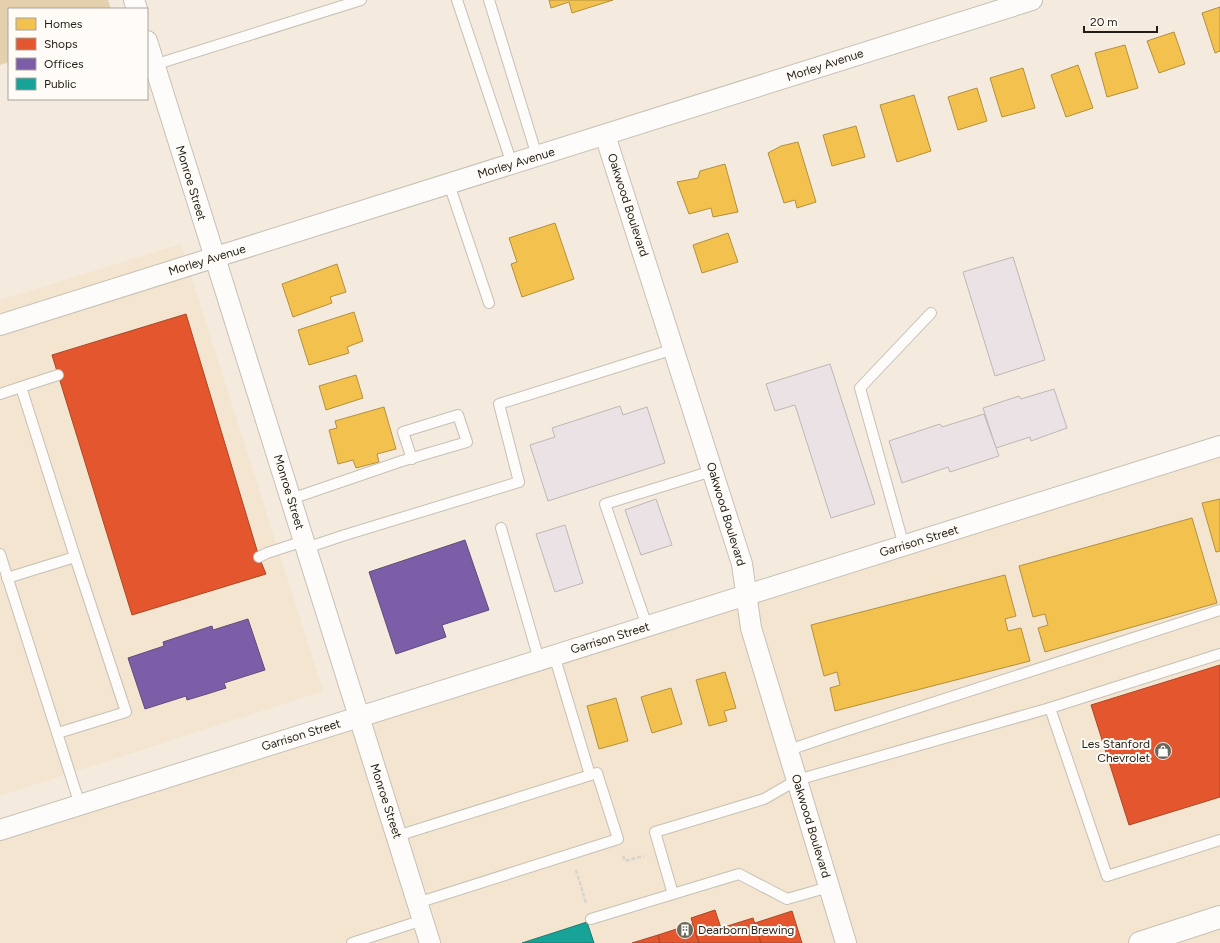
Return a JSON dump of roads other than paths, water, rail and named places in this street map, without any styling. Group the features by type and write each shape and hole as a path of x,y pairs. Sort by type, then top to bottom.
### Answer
{"main road":[{"path":"1140,943 1220,917"}],"street":[{"name":"Morley Avenue","path":"0,325 1032,0"},
{"name":"Monroe Street","path":"148,44 430,943"},
{"name":"Oakwood Boulevard","path":"605,135 742,564 752,628 846,943"},
{"name":"Garrison Street","path":"0,830 1220,446"}],"lane":[{"path":"154,65 361,0"},
{"path":"457,0 512,164"},
{"path":"489,0 537,156"},
{"path":"449,184 489,303"},
{"path":"904,546 860,388 931,313"},
{"path":"259,557 267,553 345,535 519,482 499,404 674,349"},
{"path":"0,394 58,375"},
{"path":"22,387 126,712 58,733"},
{"path":"291,499 467,442 458,415 403,432 412,459"},
{"path":"647,626 606,504 712,471"},
{"path":"501,528 590,775"},
{"path":"0,554 80,805"},
{"path":"7,578 75,556"},
{"path":"789,750 1220,610"},
{"path":"673,894 655,832 764,798 797,780 1050,708 1220,654"},
{"path":"1050,708 1107,876 1220,840"},
{"path":"352,943 420,911 618,838 597,773 397,836"},
{"path":"591,919 739,874 787,899 829,887"}],"place":[{"name":"Les Stanford Chevrolet","path":"1163,751"},
{"name":"Dearborn Brewing","path":"685,930"}]}
